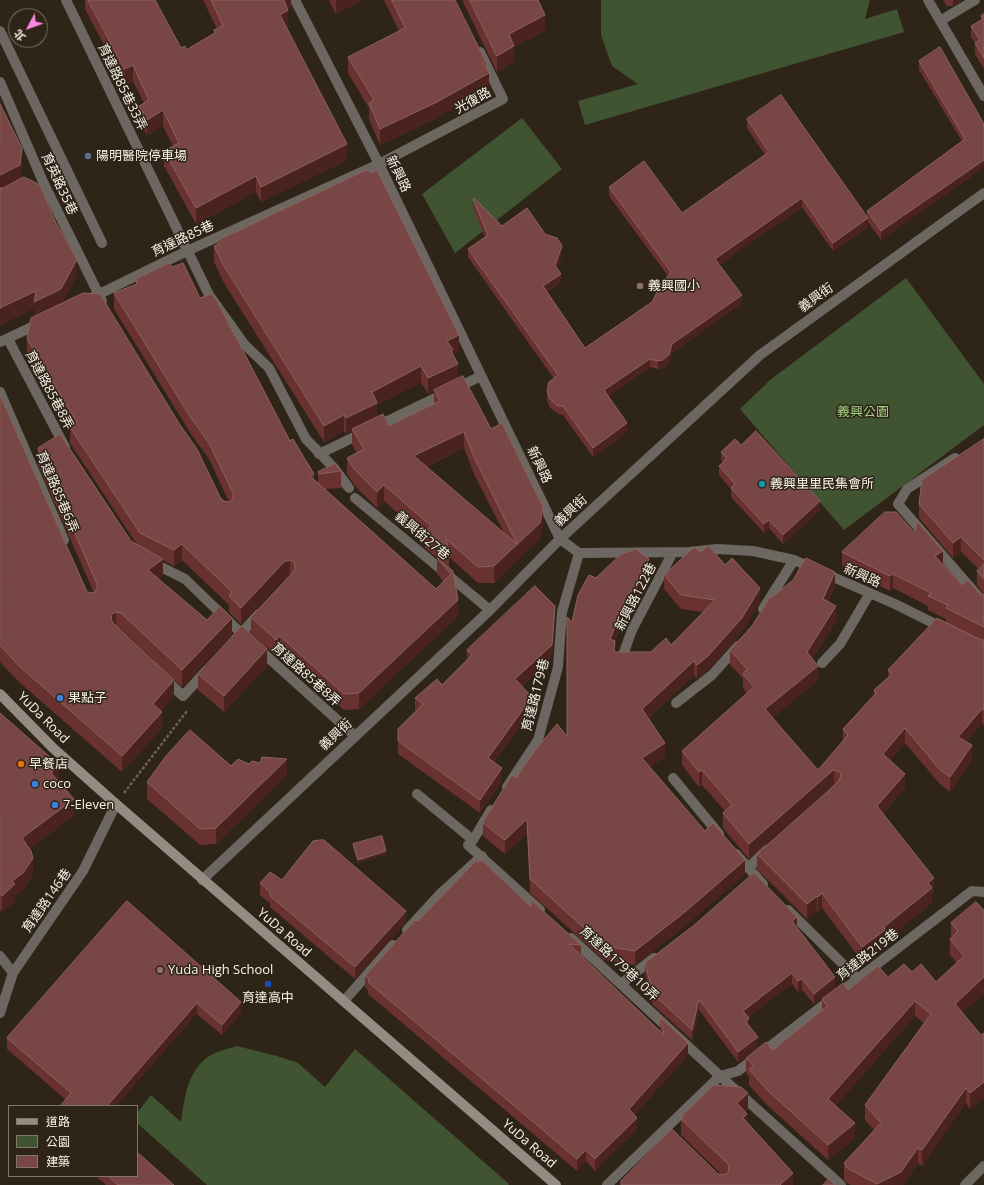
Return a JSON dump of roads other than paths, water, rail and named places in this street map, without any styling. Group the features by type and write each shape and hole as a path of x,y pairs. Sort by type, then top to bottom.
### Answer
{"street":[{"name":"YuDa Road","path":"0,694 53,748 202,880 556,1185"}],"lane":[{"name":"育達路85巷33弄","path":"66,0 209,295 244,344 269,368 306,439 334,468 349,488"},
{"name":"新興路","path":"295,0 379,164 560,539 579,553 673,552 717,549 753,551 794,560 870,593 950,632"},
{"path":"928,0 984,96"},
{"path":"940,20 975,0"},
{"path":"0,31 102,243"},
{"name":"光復路","path":"379,164 503,99 475,42"},
{"name":"育英路35巷","path":"0,82 38,179 98,295 107,308"},
{"name":"育達路85巷","path":"78,305 187,251 379,164"},
{"name":"義興街","path":"202,880 490,610 560,539 760,355 984,193"},
{"path":"4,341 50,319"},
{"name":"育達路85巷8弄","path":"4,341 72,458"},
{"path":"319,454 481,376"},
{"name":"育達路85巷6弄","path":"0,392 69,552"},
{"path":"965,452 907,489 898,504 984,603"},
{"name":"義興街27巷","path":"355,498 490,610"},
{"name":"新興路122巷","path":"623,655 632,630 673,552"},
{"name":"育達路179巷","path":"473,840 538,740 558,667 562,612 579,553"},
{"name":"育達路85巷8弄","path":"141,557 185,579 241,634 354,736"},
{"path":"758,617 794,560"},
{"path":"822,663 840,644 870,593"},
{"path":"231,645 268,606"},
{"path":"676,703 712,675 747,636"},
{"path":"155,670 183,696 215,662"},
{"path":"673,778 750,874 770,891"},
{"path":"417,794 473,840 468,844 546,915"},
{"name":"育達路146巷","path":"0,1013 13,973 83,871 116,804"},
{"path":"750,874 777,842"},
{"path":"344,1001 439,895 482,856"},
{"name":"育達路219巷","path":"607,1185 667,1132 720,1076 738,1071 972,891 984,892"},
{"path":"781,902 858,980"},
{"name":"育達路179巷10弄","path":"563,931 840,1185"},
{"path":"621,984 664,950"},
{"path":"0,956 13,973"},
{"path":"966,1185 984,1166"}],"place":[{"name":"陽明醫院停車場","path":"88,156"},
{"name":"義興國小","path":"640,286"},
{"name":"義興里里民集會所","path":"762,484"},
{"name":"果點子","path":"60,698"},
{"name":"早餐店","path":"21,764"},
{"name":"coco","path":"35,784"},
{"name":"7-Eleven","path":"55,805"},
{"name":"Yuda High School","path":"160,970"},
{"name":"育達高中","path":"268,984"}],"park label":[{"name":"義興公園","path":"863,412"}]}
